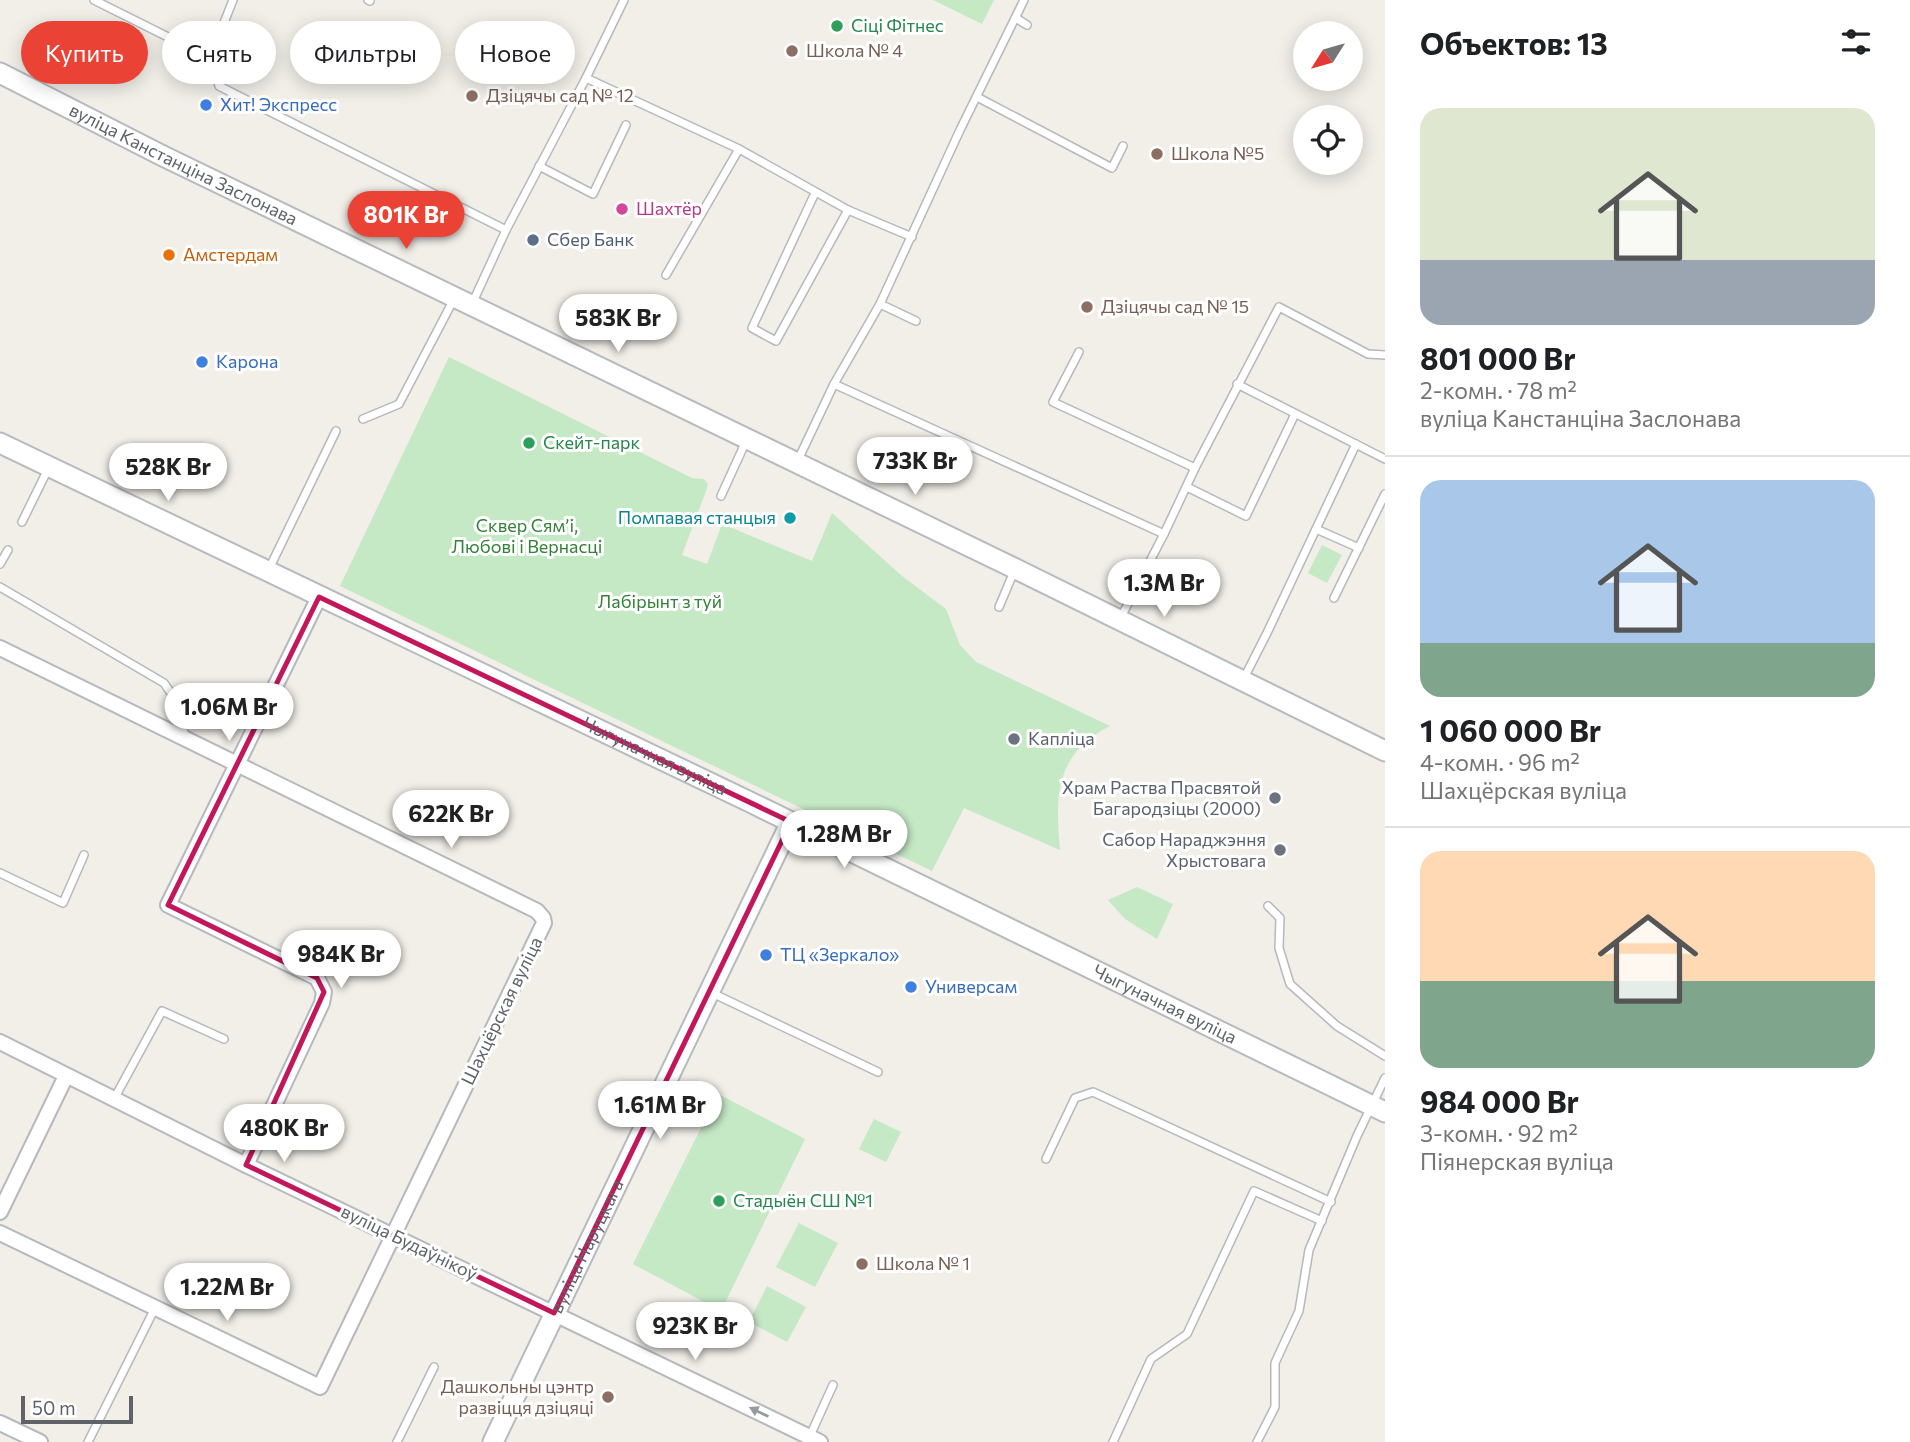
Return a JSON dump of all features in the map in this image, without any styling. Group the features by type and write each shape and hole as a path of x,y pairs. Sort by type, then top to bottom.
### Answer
{"main road":[{"name":"вуліца Канстанціна Заслонава","path":"0,73 163,156 1385,751"},
{"name":"Чыгуначная вуліца","path":"0,443 791,822 1379,1109"},
{"name":"вуліца Наруцкага","path":"492,1442 791,822"}],"street":[{"path":"246,1165 324,998 322,984 317,978 168,905 319,597"},
{"name":"Шахцёрская вуліца","path":"0,648 537,911 543,918 543,927 393,1235"},
{"name":"вуліца Будаўнікоў","path":"0,1042 113,1100 812,1440"},
{"path":"0,1212 66,1076"},
{"path":"0,1233 320,1387 393,1235"},
{"path":"0,1424 40,1442"}],"lane":[{"path":"94,0 162,34"},
{"path":"225,21 233,0"},
{"path":"363,419 400,404 506,230 624,0"},
{"path":"796,462 834,384 880,304 960,130 1024,0"},
{"path":"1016,18 1027,25"},
{"path":"586,78 738,149 848,210 912,237"},
{"path":"218,84 506,230"},
{"path":"977,97 1112,168 1123,146"},
{"path":"538,166 593,194 626,125"},
{"path":"666,275 738,149"},
{"path":"815,193 752,328 776,341 848,210"},
{"path":"880,304 916,321"},
{"path":"1120,620 1237,384 1279,307 1368,354 1385,355"},
{"path":"1079,352 1053,401 1195,468"},
{"path":"834,384 1164,534"},
{"path":"1237,384 1385,458"},
{"path":"1186,487 1246,516 1295,414"},
{"path":"267,571 336,431"},
{"path":"721,496 747,439"},
{"path":"1242,680 1356,444"},
{"path":"22,522 48,468"},
{"path":"1334,598 1385,494"},
{"path":"1317,528 1359,548"},
{"path":"0,564 8,550"},
{"path":"999,607 1016,569"},
{"path":"0,587 164,683 170,688 186,739"},
{"path":"0,873 63,903 84,855"},
{"path":"1268,906 1280,918 1279,948 1290,984 1337,1026 1385,1056"},
{"path":"710,992 878,1072"},
{"path":"113,1100 162,1011 224,1039"},
{"path":"1257,1442 1275,1407 1275,1363 1300,1311 1309,1250 1357,1136 1379,1109 1385,1078"},
{"path":"1046,1159 1075,1098 1093,1093 1331,1202"},
{"path":"1113,1442 1151,1360 1187,1334 1254,1191 1322,1222"},
{"path":"88,1442 155,1308"},
{"path":"397,1442 434,1367"},
{"path":"812,1440 833,1385"}],"highlighted area":[{"path":"319,597 791,822 554,1313 246,1165 324,992 317,978 168,905"}],"green space":[{"path":"933,0 994,0 982,24"},
{"name":"Сквер Сямʼі, Любові і Вернасці","path":"449,357 692,478 704,479 708,484 706,491 682,555 707,564 722,524 812,561 832,513 902,576 946,609 960,645 976,662 1110,726 1078,749 1062,778 1058,811 1060,850 964,808 932,871 340,586"},
{"path":"1322,545 1342,555 1327,583 1308,573"},
{"path":"1137,887 1173,904 1157,939 1125,919 1108,900"},
{"name":"Стадыён СШ №1","path":"718,1094 805,1139 721,1311 633,1264"},
{"path":"874,1119 901,1132 886,1162 859,1149"},
{"path":"799,1223 838,1243 815,1287 776,1267"},
{"path":"767,1286 806,1307 787,1342 749,1322"}],"place":[{"name":"Сіці Фітнес","path":"837,26"},
{"name":"Школа № 4","path":"792,51"},
{"name":"Дзіцячы сад № 12","path":"472,96"},
{"name":"Хит! Экспресс","path":"206,105"},
{"name":"Школа №5","path":"1157,154"},
{"name":"Шахтёр","path":"622,209"},
{"name":"Сбер Банк","path":"533,240"},
{"name":"Амстердам","path":"169,255"},
{"name":"Дзіцячы сад № 15","path":"1087,307"},
{"name":"Карона","path":"202,362"},
{"name":"Скейт-парк","path":"529,443"},
{"name":"Помпавая станцыя","path":"790,518"},
{"name":"Капліца","path":"1014,739"},
{"name":"Храм Раства Прасвятой Багародзіцы (2000)","path":"1275,798"},
{"name":"Сабор Нараджэння Хрыстовага","path":"1280,850"},
{"name":"ТЦ «Зеркало»","path":"766,955"},
{"name":"Универсам","path":"911,987"},
{"name":"Стадыён СШ №1","path":"719,1201"},
{"name":"Школа № 1","path":"862,1264"},
{"name":"Дашкольны цэнтр развіцця дзіцяці","path":"608,1397"}],"park label":[{"name":"Лабірынт з туй","path":"660,602"}]}
